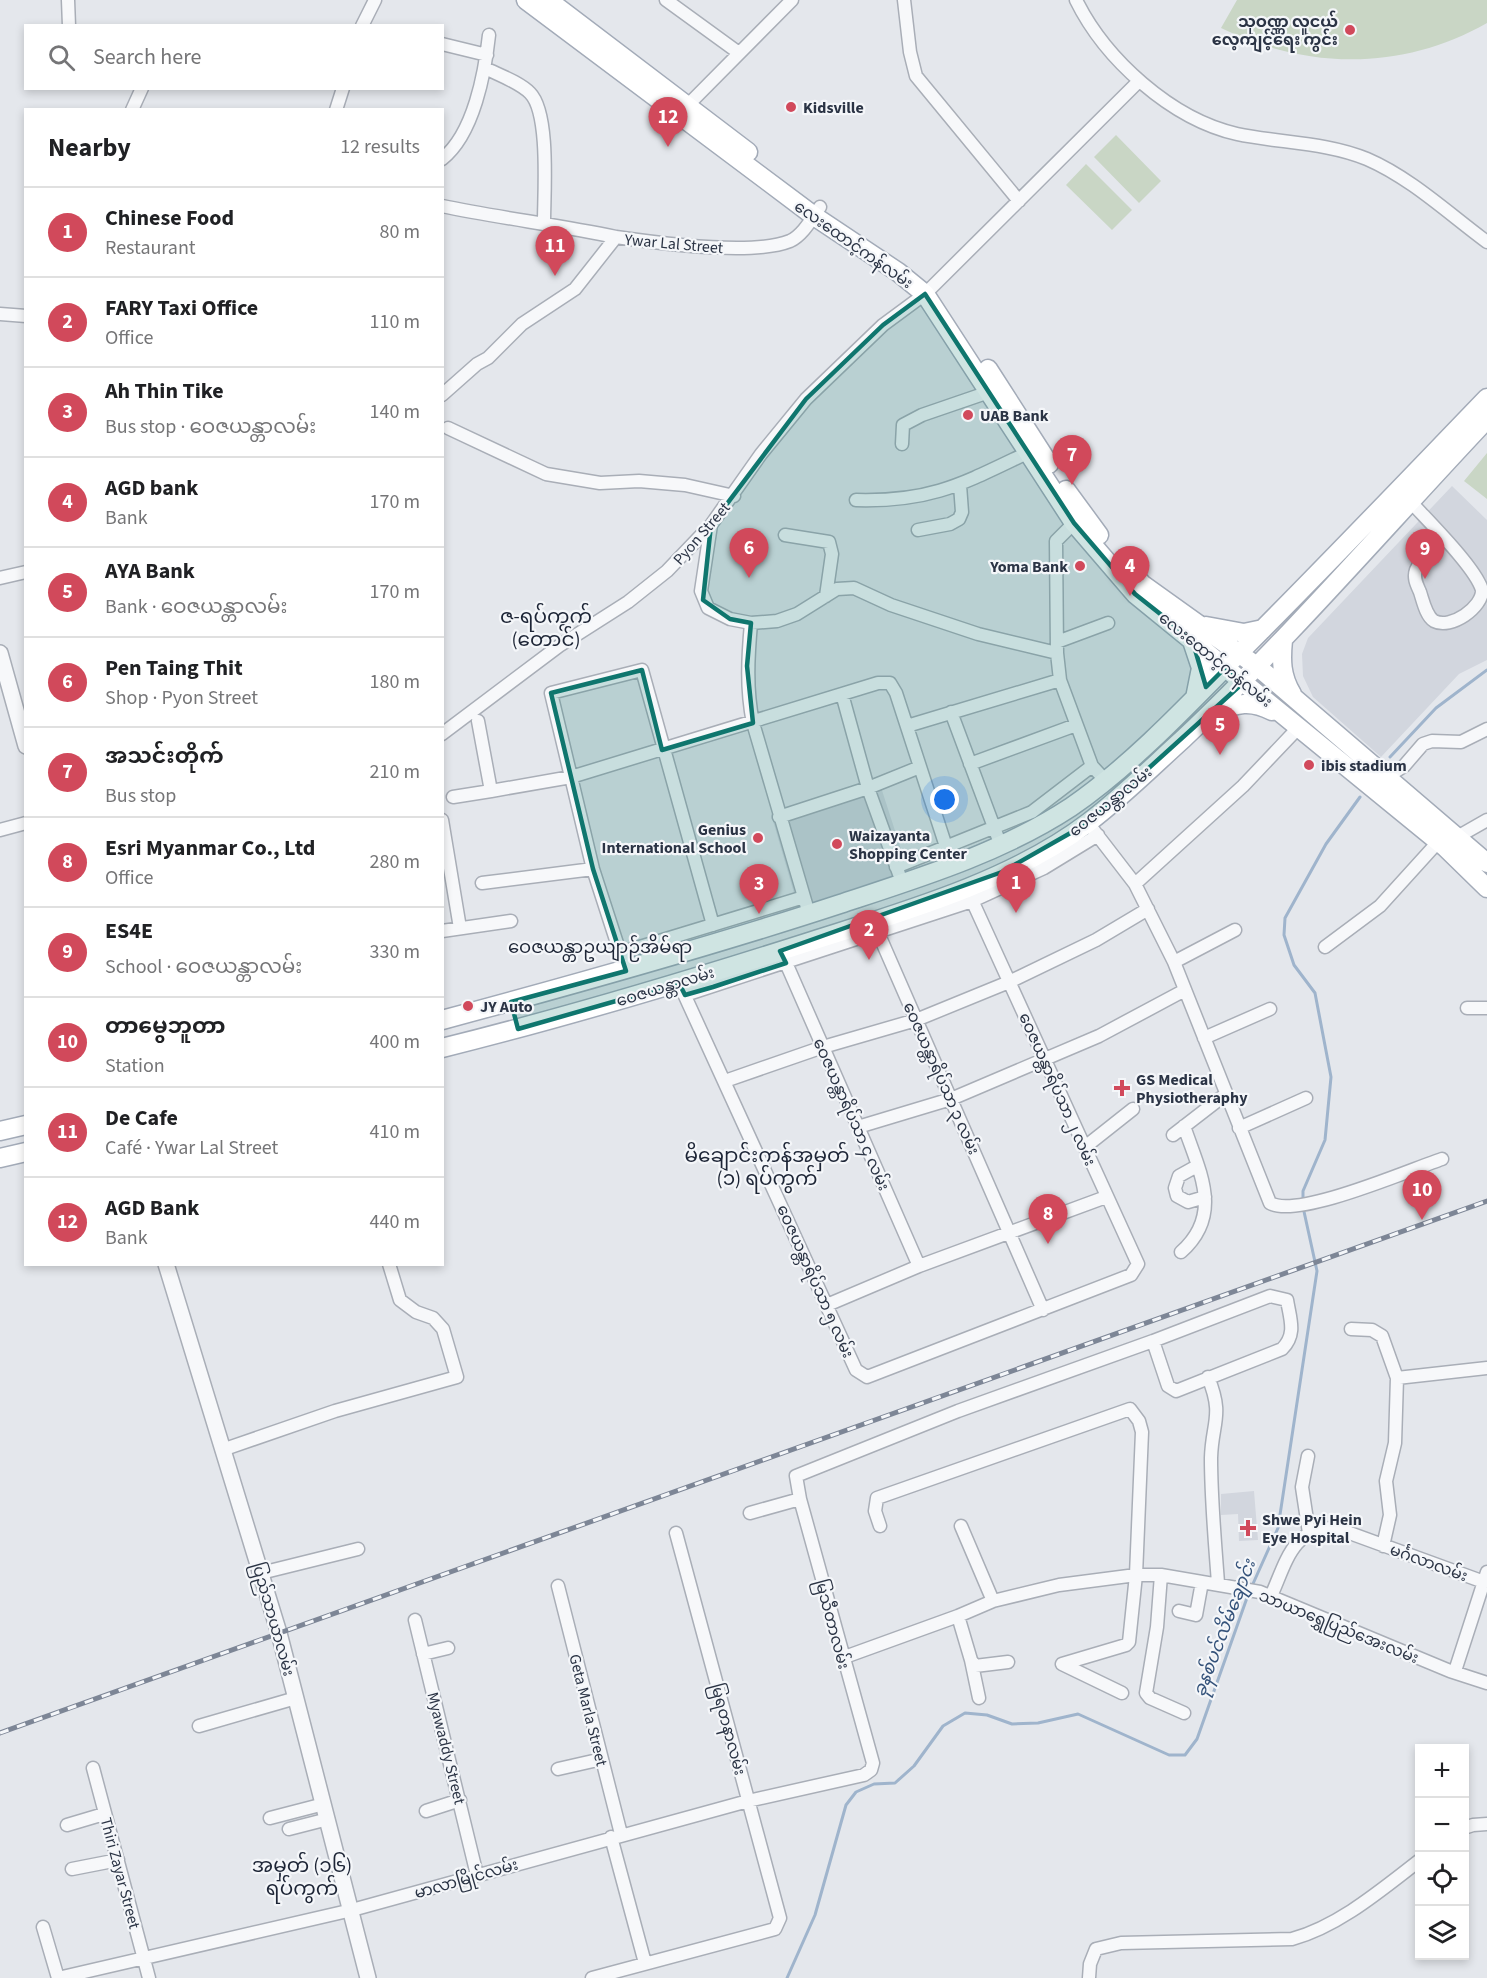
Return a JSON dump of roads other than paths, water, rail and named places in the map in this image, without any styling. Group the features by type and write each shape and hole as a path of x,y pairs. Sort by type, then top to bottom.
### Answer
{"main road":[{"name":"လေးထောင့်ကန်လမ်း","path":"526,0 817,211 902,262 929,290 1078,518"},
{"name":"လေးထောင့်ကန်လမ်း","path":"548,0 682,111"},
{"name":"လေးထောင့်ကန်လမ်း","path":"956,330 989,392 1014,418 1027,453 1078,518 1142,584 1196,632 1226,667 1295,724 1446,842 1487,863"},
{"name":"ဝေဇယန္တာလမ်း","path":"444,1019 626,971 899,875 952,865 997,848 1073,805 1105,780 1193,700 1487,398"},
{"name":"ဝေဇယန္တာလမ်း","path":"444,1048 682,989 876,927 969,894 1002,872 1093,829 1258,668 1487,419"},
{"path":"1193,700 1199,687 1201,668 1196,632 1244,633 1263,629"},
{"name":"လေးထောင့်ကန်လမ်း","path":"1196,632 1239,654 1258,668 1387,777 1487,888"},
{"path":"1283,640 1281,666 1285,683 1298,703"},
{"path":"1206,717 1244,703 1259,704 1295,724"},
{"path":"997,848 1002,872"},
{"path":"511,1002 518,1029"},
{"path":"0,1131 24,1125"},
{"path":"0,1158 24,1152"}],"street":[{"path":"68,0 69,24"},
{"path":"666,0 739,53"},
{"path":"682,111 792,0"},
{"path":"904,0 910,52 916,76 1019,201"},
{"path":"1076,0 1087,23 1139,81 1183,113 1236,134 1309,144 1366,159 1426,195 1487,242"},
{"path":"363,24 368,3"},
{"path":"444,157 454,147 461,134 485,68 489,35"},
{"path":"444,44 487,55"},
{"path":"485,68 526,89 537,104 545,146 544,222"},
{"name":"Pyon Street","path":"444,733 560,646 650,586 711,525 734,496 761,454 806,399 883,325 929,290 1139,81"},
{"path":"133,108 141,90"},
{"path":"337,108 342,90"},
{"path":"444,206 501,218 544,222 616,237"},
{"name":"Ywar Lal Street","path":"444,393 477,364 488,358 522,324 575,289 616,237 748,249 790,240 803,231 817,211"},
{"path":"0,314 24,316"},
{"path":"902,444 903,425 922,415 989,392"},
{"path":"448,428 546,474 600,483 639,481 685,485 734,496"},
{"path":"856,500 889,501 921,496 960,485 1027,453"},
{"path":"918,530 950,524 959,519 962,512 960,485"},
{"path":"1410,501 1478,579 1483,594 1470,612 1452,621 1441,623 1428,615 1415,577 1418,567 1442,538"},
{"path":"1078,518 1056,541 1057,647 1060,681 1092,766 1105,780"},
{"path":"711,525 701,591 708,608 730,619 752,623 777,621 797,615 837,589 854,588 891,605 978,634 1057,647 1108,623"},
{"path":"785,535 829,542 832,554 826,596"},
{"path":"0,578 24,572"},
{"path":"620,953 712,925 807,906 779,818 753,723 748,694 747,666 752,623"},
{"path":"0,653 24,739"},
{"path":"626,971 593,869 551,693 642,670 662,750 712,925"},
{"path":"907,726 1060,681"},
{"path":"453,797 571,777 878,683 890,683 907,726 952,865"},
{"path":"842,694 868,788 899,875 946,846 1032,812 1092,766"},
{"path":"951,712 993,827 997,848"},
{"path":"478,721 491,791"},
{"path":"1135,884 1243,786 1295,724"},
{"path":"970,764 1076,725"},
{"path":"1387,777 1404,766 1423,744 1432,741 1461,742 1487,729"},
{"path":"779,818 868,788 920,767"},
{"path":"1325,946 1380,906 1446,842 1487,820"},
{"path":"0,830 24,824"},
{"path":"969,894 1044,868 1093,829 1135,884 1174,962 1270,1203 1279,1208 1317,1202 1442,1159"},
{"path":"444,832 460,928"},
{"path":"482,883 593,869"},
{"name":"ဝေဇယန္တာရိပ်သာ ၂ လမ်း","path":"969,894 1046,1057 1106,1197 1138,1264 1131,1275 1043,1310"},
{"path":"725,1082 823,1047 916,1020 1009,982 1096,940 1148,909"},
{"path":"444,931 511,921"},
{"name":"ဝေဇယန္တာရိပ်သာ ၃ လမ်း","path":"876,927 1043,1310"},
{"path":"1174,962 1235,930"},
{"name":"ဝေဇယန္တာရိပ်သာ ၄ လမ်း","path":"783,957 919,1266"},
{"name":"ဝေဇယန္တာရိပ်သာ ၅ လမ်း","path":"682,989 856,1370 867,1377 1043,1310"},
{"path":"858,1127 951,1099 1099,1036 1185,990"},
{"path":"1467,1008 1487,1008"},
{"path":"1204,1038 1270,1009"},
{"path":"1173,1135 1226,1094"},
{"path":"1239,1128 1306,1098"},
{"path":"1085,1147 1133,1109"},
{"path":"1181,1252 1196,1238 1203,1217 1205,1197 1184,1126"},
{"path":"1197,1166 1179,1176 1175,1188 1177,1196 1188,1202 1205,1197"},
{"path":"827,1305 919,1266 1106,1197"},
{"name":"ပြည်သာယာလမ်း","path":"167,1266 261,1573 296,1698 368,1978"},
{"path":"222,1450 335,1411 457,1377 442,1329 433,1318 416,1312 400,1300 390,1266"},
{"path":"1270,1296 1287,1300 1293,1333 1282,1349 1176,1391 1171,1389 1153,1341 1270,1296"},
{"path":"1351,1329 1372,1330 1382,1336 1397,1378 1395,1443 1386,1481 1390,1515 1383,1546"},
{"name":"မြသီတာလမ်း","path":"871,1770 873,1763 842,1658 796,1476 958,1411 1153,1341"},
{"path":"1397,1378 1487,1368"},
{"path":"1208,1377 1217,1403 1218,1420 1211,1458 1218,1583"},
{"path":"880,1526 875,1511 877,1498 1130,1409 1139,1421 1142,1432 1136,1575 1130,1638 1126,1645 1062,1664 1122,1693"},
{"path":"1265,1594 1294,1544 1309,1533 1302,1494 1308,1456"},
{"path":"750,1513 800,1499"},
{"path":"961,1526 993,1601"},
{"name":"မင်္ဂလာလမ်း","path":"1309,1533 1324,1528 1336,1528 1383,1546 1485,1577"},
{"name":"မြရတနာလမ်း","path":"645,1963 775,1929 779,1925 780,1918 676,1533"},
{"path":"261,1573 358,1549"},
{"name":"သာယာရွှေပြည်အေးလမ်း","path":"842,1658 993,1601 1059,1585 1136,1575 1161,1575 1218,1583 1265,1594 1487,1683"},
{"path":"1161,1575 1158,1618 1146,1693 1150,1698 1184,1713"},
{"path":"1455,1671 1485,1577"},
{"path":"1179,1611 1196,1615 1202,1582"},
{"name":"Geta Marla Street","path":"558,1586 602,1759 616,1836 645,1963"},
{"path":"958,1616 979,1698"},
{"name":"Myawaddy Street","path":"415,1620 477,1875"},
{"path":"423,1654 448,1648"},
{"path":"971,1660 975,1666 1008,1662"},
{"path":"199,1726 296,1698"},
{"path":"558,1769 602,1759"},
{"name":"Thiri Zayar Street","path":"93,1768 149,1978"},
{"name":"မာလာမြိုင်လမ်း","path":"58,1978 352,1910 748,1801 864,1775 871,1770"},
{"path":"426,1811 460,1800"},
{"path":"270,1818 326,1812"},
{"path":"289,1829 326,1812"},
{"path":"66,1825 104,1814"},
{"path":"1469,1826 1487,1824"},
{"path":"72,1869 117,1860"},
{"path":"1089,1978 1090,1965 1096,1949 1121,1943 1292,1939 1312,1934 1383,1888 1415,1863"},
{"path":"44,1927 58,1978"},
{"path":"592,1978 645,1963"}],"waterway":[{"name":"ခုနစ်ပင်လိမ်ချောင်း","path":"1390,757 1436,708 1487,670"},
{"name":"ခုနစ်ပင်လိမ်ချောင်း","path":"1303,1200 1303,1191 1325,1140 1331,1077 1315,993 1294,965 1284,935 1285,918 1326,844 1360,797"},
{"name":"ခုနစ်ပင်လိမ်ချောင်း","path":"1252,1586 1278,1528 1317,1271 1303,1207"},
{"name":"ခုနစ်ပင်လိမ်ချောင်း","path":"787,1978 815,1915 846,1805 856,1792 874,1784 895,1783 914,1766 943,1726 965,1713 987,1715 1012,1724 1038,1723 1078,1714 1169,1755 1185,1755 1197,1739 1248,1595"}],"railway":[{"path":"0,1733 1487,1201"}],"place":[{"name":"သုဝဏ္ဏ လူငယ် လေ့ကျင့်ရေး ကွင်း","path":"1350,30"},
{"name":"Kidsville","path":"791,107"},
{"name":"AGD Bank","path":"668,147"},
{"name":"De Cafe","path":"555,276"},
{"name":"UAB Bank","path":"968,415"},
{"name":"အသင်းတိုက်","path":"1072,485"},
{"name":"Yoma Bank","path":"1080,566"},
{"name":"Pen Taing Thit","path":"749,578"},
{"name":"ES4E","path":"1425,579"},
{"name":"AGD bank","path":"1130,596"},
{"name":"AYA Bank","path":"1220,755"},
{"name":"ibis stadium","path":"1309,765"},
{"name":"Genius International School","path":"758,838"},
{"name":"Waizayanta Shopping Center","path":"837,844"},
{"name":"Chinese Food","path":"1016,913"},
{"name":"Ah Thin Tike","path":"759,914"},
{"name":"FARY Taxi Office","path":"869,960"},
{"name":"JY Auto","path":"468,1006"},
{"name":"GS Medical Physiotheraphy","path":"1122,1088"},
{"name":"တာမွေဘူတာ","path":"1422,1220"},
{"name":"Esri Myanmar Co., Ltd","path":"1048,1244"},
{"name":"Shwe Pyi Hein Eye Hospital","path":"1248,1528"}],"district":[{"name":"ဇ-ရပ်ကွက် (တောင်)","path":"546,628"},
{"name":"ဝေဇယန္တာဥယျာဉ်အိမ်ရာ","path":"600,947"},
{"name":"မိချောင်းကန်အမှတ် (၁) ရပ်ကွက်","path":"767,1166"},
{"name":"အမှတ် (၁၆) ရပ်ကွက်","path":"302,1876"}]}
